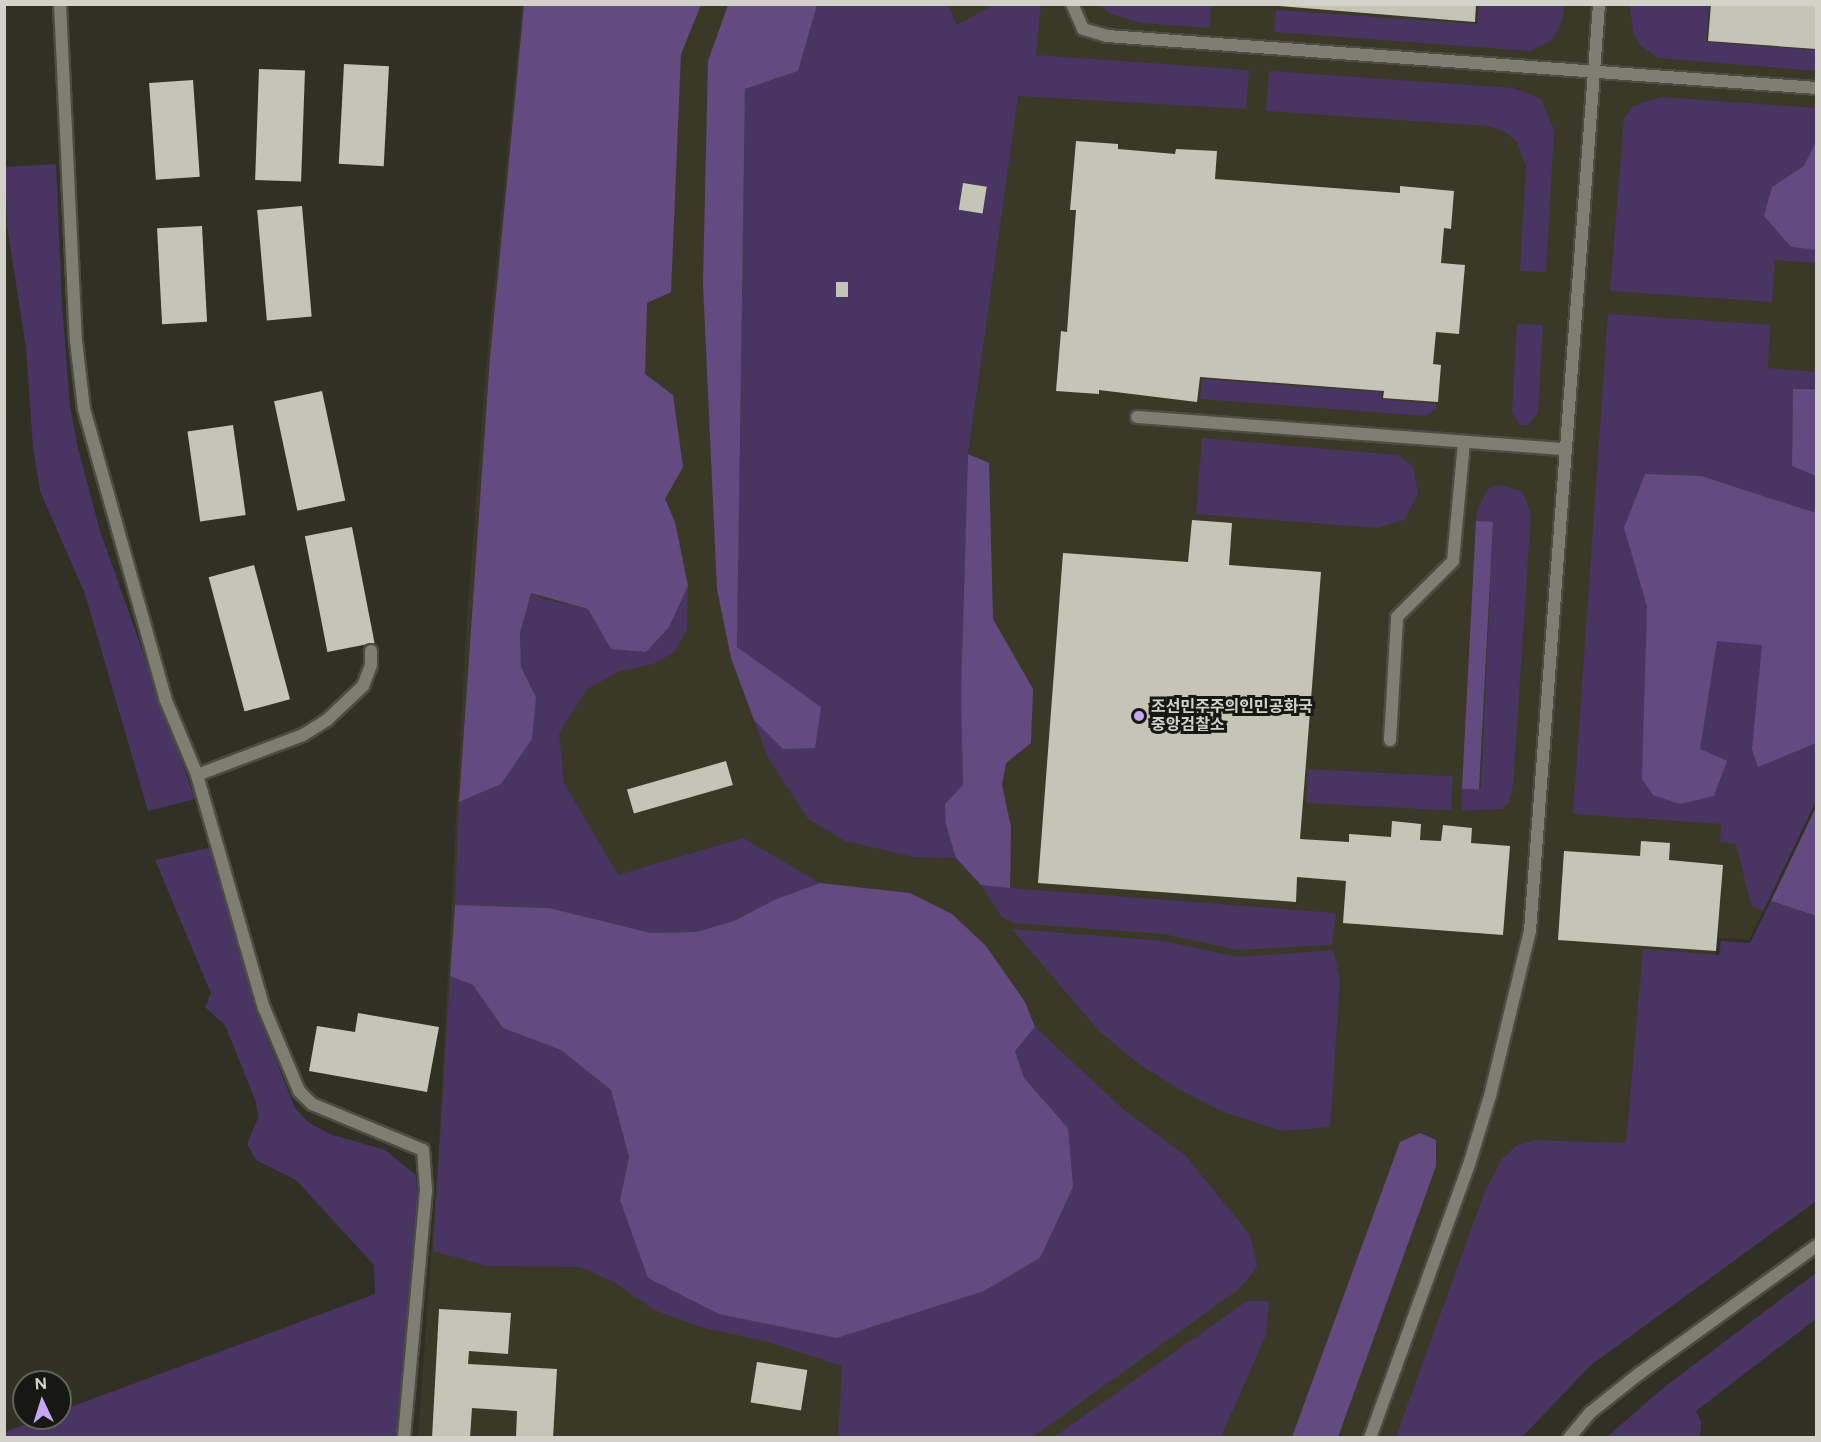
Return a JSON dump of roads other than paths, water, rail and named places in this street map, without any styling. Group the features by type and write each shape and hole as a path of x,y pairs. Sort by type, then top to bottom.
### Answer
{"street":[{"path":"60,4 76,341 84,409 165,698 197,776 264,1008 299,1091 312,1104 423,1150 426,1190 404,1437"},
{"path":"1072,4 1083,29 1107,36 1816,88"},
{"path":"1370,1437 1484,1117 1530,931 1563,449 1599,4"},
{"path":"1137,417 1563,449"},
{"path":"1390,740 1397,617 1453,561 1464,443"},
{"path":"197,776 303,735 327,720 363,686 371,665 371,651"},
{"path":"1569,1437 1591,1412 1640,1373 1816,1246"}],"place":[{"name":"조선민주주의인민공화국 중앙검찰소","path":"1139,716"}]}
